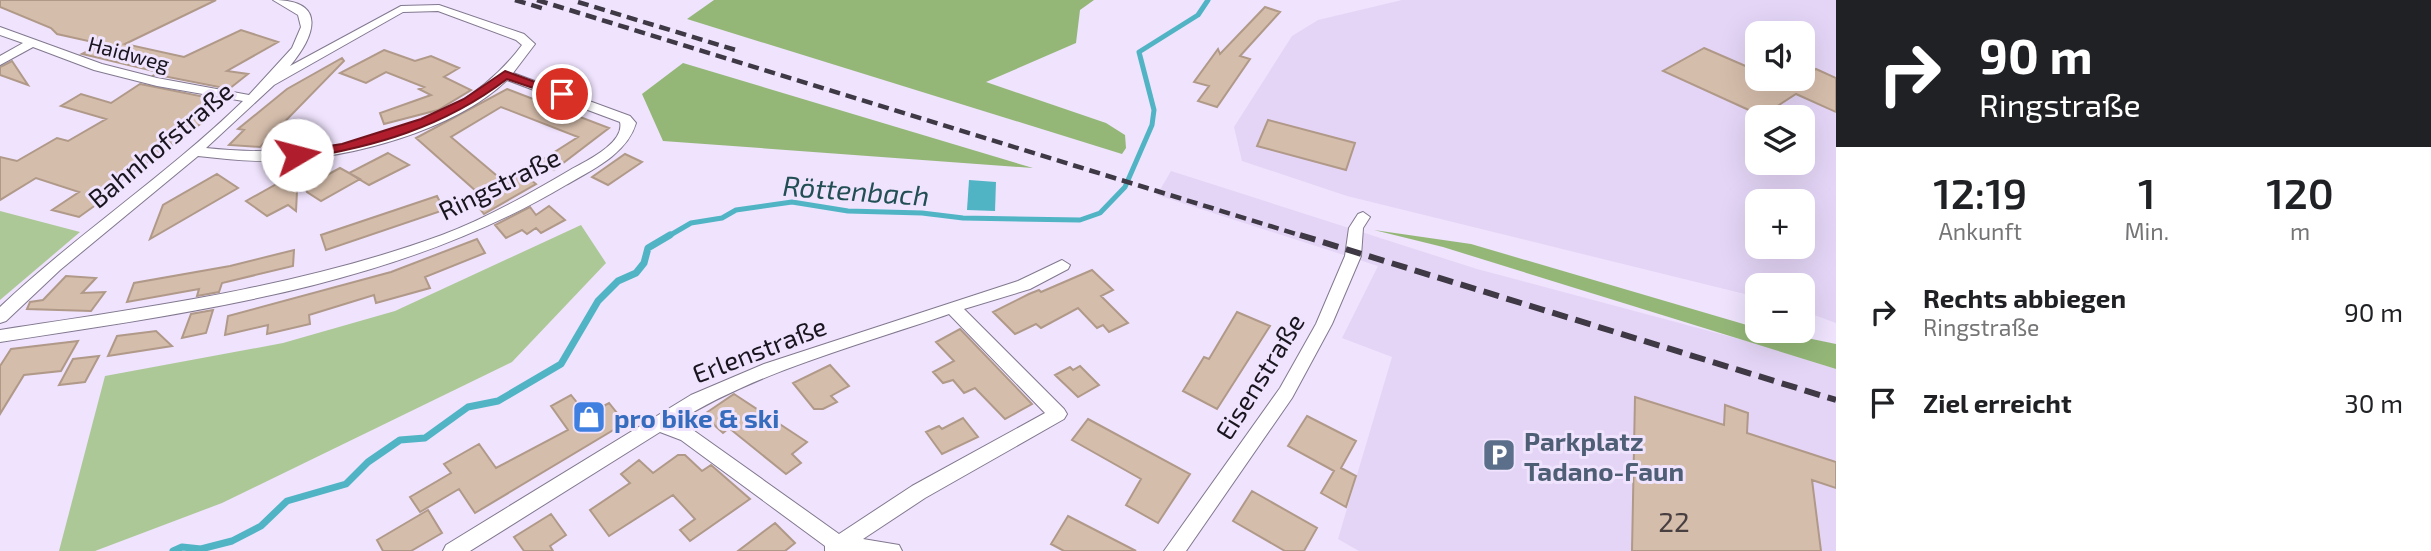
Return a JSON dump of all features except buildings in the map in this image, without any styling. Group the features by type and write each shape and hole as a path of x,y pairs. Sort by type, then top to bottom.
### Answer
{"street":[{"name":"Bahnhofstraße","path":"0,317 52,267 193,151 270,82 302,44 307,29 306,17 298,8 279,0"},
{"path":"388,0 401,9"},
{"path":"193,151 279,157 344,148 426,122 468,102 505,75 529,44 520,37 439,8 401,9 270,82"},
{"name":"Haidweg","path":"0,31 117,72 252,99"},
{"path":"0,61 32,43"},
{"name":"Ringstraße","path":"0,336 231,298 375,262 473,227 529,201 607,152 628,131 625,118 505,75"},
{"name":"Eisenstraße","path":"1174,551 1286,393 1324,324 1353,256 1356,229 1363,217"},
{"name":"Erlenstraße","path":"453,551 697,400 770,369 1024,285 1062,265"},
{"path":"836,548 879,513 1002,448 1058,414 952,307"},
{"path":"659,424 687,435 836,548 892,551"}],"shaded area":[{"path":"1402,0 1836,0 1836,323 1815,315 1815,273 1745,273 1745,294 1347,196 1242,161 1234,127 1292,36 1318,20"},
{"path":"1171,171 1477,269 1745,341 1745,343 1758,344 1836,369 1836,551 1359,551 1338,539 1392,357 1342,338 1378,266 1157,195"}],"green space":[{"path":"714,0 1094,0 1080,10 1076,43 986,82 1106,123 1125,135 1126,148 1122,154 687,19"},
{"path":"683,63 1033,168 663,141 642,94"},
{"path":"0,211 80,232 0,300"},
{"path":"581,225 606,263 512,362 222,503 95,551 59,551 105,376 283,343 395,311"},
{"path":"1374,230 1471,244 1745,324 1745,341 1443,247"},
{"path":"1815,340 1836,344 1836,369 1752,343 1815,343"}],"water":[{"path":"969,180 996,182 995,211 967,210"}],"waterway":[{"name":"Röttenbach","path":"667,237 691,223 722,218 736,210 792,202 848,211 922,213 963,218 1080,220 1100,213 1125,187 1152,125 1154,110 1139,52 1198,15 1208,0"},
{"name":"Röttenbach","path":"173,551 182,547 201,549 232,541 261,526 287,501 346,484 368,462 400,440 425,438 468,407 498,401 561,364 598,301 618,281 636,273 644,263 648,248 670,235"}],"railway":[{"path":"515,0 545,9"},
{"path":"537,0 1306,237"},
{"path":"578,2 739,51"},
{"path":"1300,235 1836,400"}],"place":[{"name":"pro bike & ski","path":"589,417"},
{"name":"Parkplatz Tadano-Faun","path":"1499,455"}],"route":[{"path":"297,155 344,148 426,122 468,102 505,75 562,94"}]}
